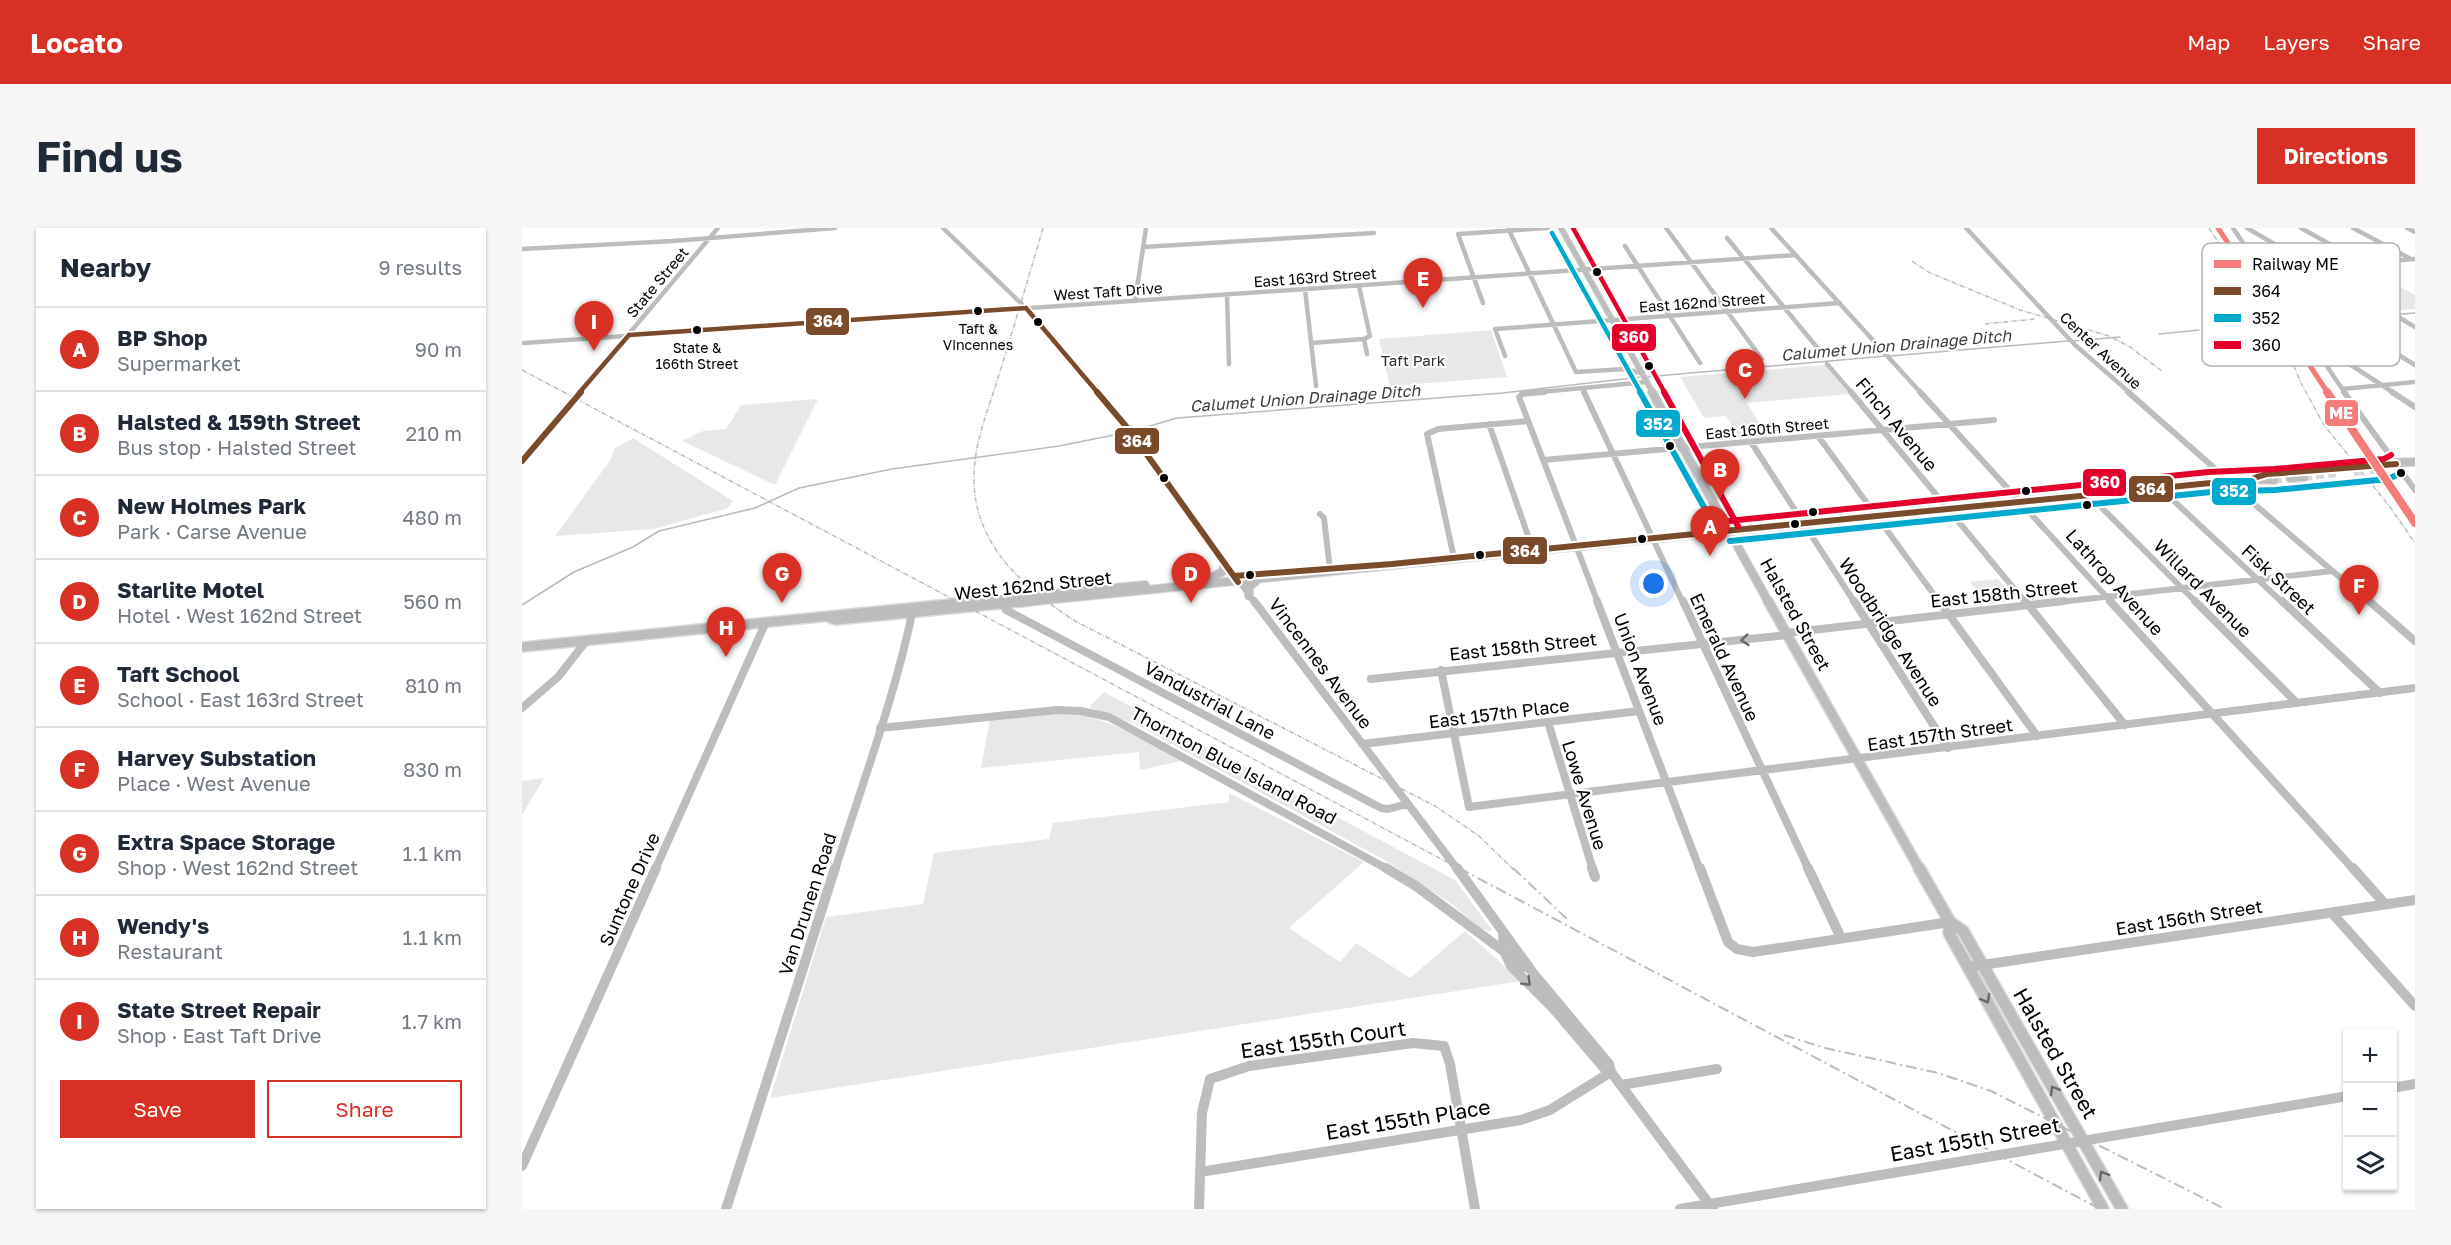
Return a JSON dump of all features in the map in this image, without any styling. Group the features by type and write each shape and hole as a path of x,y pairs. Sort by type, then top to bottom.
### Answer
{"main road":[{"name":"Halsted Street","path":"1561,228 1857,760 1950,921 1963,931 2122,1209"},
{"path":"2384,466 2415,462"},
{"path":"2330,468 2361,468 2337,473"},
{"path":"2286,476 2301,474"},
{"path":"1236,579 1290,571 1296,573 1330,570 2271,477"},
{"path":"2246,496 2239,486 2251,478"},
{"path":"2210,482 2231,488 2246,496"},
{"path":"1212,578 1222,572 1225,564"},
{"path":"1236,579 1259,580 1290,577 1296,573"},
{"name":"West 162nd Street","path":"1004,601 1212,578 1236,579"},
{"name":"West 162nd Street","path":"522,647 830,618 836,620 913,610 1236,579"},
{"path":"1249,596 1249,587 1259,580"},
{"name":"Halsted Street","path":"1950,921 1949,933 2103,1209"}],"street":[{"name":"State Street","path":"522,461 718,228"},
{"path":"522,249 835,228"},
{"name":"Vincennes Avenue","path":"943,228 1026,308 1131,432 1236,579 1533,973 1610,1064 1611,1072"},
{"path":"1135,301 1146,228"},
{"path":"1484,303 1458,234 1548,228"},
{"path":"1666,228 1762,359"},
{"name":"Lathrop Avenue","path":"1771,228 2385,904"},
{"name":"Center Avenue","path":"1966,228 2068,339 2229,481"},
{"path":"2233,228 2243,243"},
{"path":"2247,228 2272,243"},
{"path":"2301,228 2328,243"},
{"path":"2353,228 2382,243"},
{"path":"2407,228 2415,232"},
{"path":"1509,229 1576,372 1626,369 1641,373"},
{"path":"1143,247 1374,232"},
{"path":"1727,238 1820,351"},
{"path":"1625,246 1700,363"},
{"path":"2400,253 2414,260"},
{"name":"East 163rd Street","path":"1195,297 1796,255"},
{"path":"1311,343 1364,339 1370,336 1359,286"},
{"path":"1305,289 1316,386"},
{"path":"1227,295 1229,364"},
{"name":"West Taft Drive","path":"524,343 1195,297"},
{"name":"East 162nd Street","path":"1505,356 1495,329 1840,303"},
{"path":"2400,318 2415,327"},
{"path":"1600,321 1626,369"},
{"path":"1364,339 1367,354"},
{"path":"2400,356 2415,365"},
{"path":"1626,369 1635,362"},
{"name":"Finch Avenue","path":"1827,364 1949,508 2125,725"},
{"path":"2327,366 2415,490"},
{"path":"2351,366 2415,407"},
{"path":"1582,388 1647,382"},
{"path":"2342,389 2415,382"},
{"path":"1633,383 1669,449"},
{"name":"Union Avenue","path":"1582,388 1522,394 1519,398 1728,942 1737,949 1753,952 1841,939"},
{"name":"Emerald Avenue","path":"1582,388 1841,939"},
{"name":"East 160th Street","path":"1543,460 1994,420"},
{"path":"1454,558 1426,437 1430,431 1528,421"},
{"path":"1489,424 1533,550"},
{"path":"1818,436 2037,736"},
{"name":"Woodbridge Avenue","path":"1751,442 1948,748"},
{"name":"Fisk Street","path":"2159,487 2380,693"},
{"name":"Willard Avenue","path":"2088,494 2297,703"},
{"path":"2246,496 2415,641"},
{"path":"1320,514 1324,518 1330,570"},
{"name":"East 158th Street","path":"1371,680 1442,670 1702,644 2333,571"},
{"name":"Vandustrial Lane","path":"1004,601 1006,610 1381,808 1388,809 1407,804"},
{"name":"Van Drunen Road","path":"726,1209 880,728 913,610"},
{"name":"Suntone Drive","path":"522,1166 594,1011 765,624"},
{"path":"522,708 545,691 563,673 587,640"},
{"path":"1442,670 1454,733"},
{"name":"East 157th Street","path":"1454,733 1469,807 1762,772 2415,688"},
{"name":"Thornton Blue Island Road","path":"880,728 1057,710 1081,711 1109,717 1382,865 1416,886 1533,973"},
{"name":"East 157th Place","path":"1362,744 1639,711"},
{"name":"Lowe Avenue","path":"1548,722 1595,877"},
{"name":"East 156th Street","path":"1969,967 2415,900"},
{"path":"2332,913 2415,1006"},
{"path":"1841,939 1950,921"},
{"path":"1503,932 1504,951"},
{"name":"Vincennes Avenue","path":"1504,951 1511,966 1559,1015 1604,1068 1611,1072 1711,1207"},
{"name":"East 155th Court","path":"1200,1172 1202,1113 1210,1079 1261,1064 1413,1043 1444,1046 1450,1064 1462,1130"},
{"path":"1621,1085 1717,1069"},
{"name":"East 155th Place","path":"1200,1172 1521,1120 1550,1110 1611,1072"},
{"path":"2397,1087 2415,1084"},
{"name":"East 155th Street","path":"1680,1209 1711,1207 2343,1097"},
{"path":"1462,1130 1474,1209"},
{"path":"1199,1209 1200,1172"}],"green space":[{"path":"2400,287 2415,295 2415,309 2400,310"},
{"name":"Taft Park","path":"1491,330 1507,377 1390,386 1379,339"},
{"path":"1825,365 1849,394 1747,403 1768,437 1740,439 1726,416 1704,418 1680,377"},
{"path":"818,399 775,485 682,441 703,431 726,429 741,405"},
{"path":"633,438 733,501 728,508 654,529 555,536 609,462 615,448"},
{"path":"1998,579 2016,601 1987,604 1970,582"},
{"path":"1104,692 1455,880 1492,930 1482,929 1449,902 1388,862 1135,724 1089,707"},
{"path":"1072,713 1115,726 1181,761 1140,770 1139,752 981,768 990,719"},
{"path":"544,778 522,815 522,781"},
{"path":"1229,793 1364,862 1289,928 1340,962 1356,943 1410,978 1465,931 1521,981 770,1098 826,917 923,904 934,853 1049,839 1053,823 1229,802"}],"waterway":[{"name":"Calumet Union Drainage Ditch","path":"2400,314 2415,313"},
{"name":"Calumet Union Drainage Ditch","path":"2159,334 2199,330"},
{"name":"Calumet Union Drainage Ditch","path":"2073,341 2120,337"},
{"name":"Calumet Union Drainage Ditch","path":"1890,356 2068,341"},
{"name":"Calumet Union Drainage Ditch","path":"1645,377 1886,356"},
{"name":"Calumet Union Drainage Ditch","path":"1133,431 1177,418 1503,393 1641,377"},
{"name":"Calumet Union Drainage Ditch","path":"522,605 574,572 633,547 659,531 755,508 799,488 892,469 1059,446 1129,432"}],"tunnel":[{"path":"2370,470 2387,469"},
{"path":"2297,471 2313,470"},
{"path":"2354,472 2365,471"},
{"path":"2267,474 2283,473"},
{"path":"2304,477 2337,473"},
{"path":"2274,480 2290,478"}],"railway":[{"path":"1043,228 976,451 974,488 979,513 987,535 1000,555 1015,574 1034,591 1075,621 1435,806 1479,836 1514,870"},
{"path":"2209,228 2219,243"},
{"path":"1912,261 1928,272 2020,310 2109,336 2130,347 2162,371"},
{"path":"1985,324 2035,319"},
{"path":"2294,366 2324,425 2390,507 2415,543"},
{"path":"522,370 1462,870"},
{"path":"1459,868 2100,1209"},
{"path":"1513,868 1567,919"},
{"path":"1784,1035 1825,1048 1938,1073 1991,1091 2225,1209"}],"rail line":[{"name":"ME","path":"2218,228 2228,243"},
{"name":"ME","path":"2310,366 2415,523"}],"transit line":[{"name":"360","path":"1573,228 1738,526"},
{"name":"352","path":"1552,233 1720,536"},
{"name":"364","path":"1026,308 1130,431 1238,582"},
{"name":"364","path":"629,335 1026,308"},
{"name":"364","path":"522,461 629,335"},
{"name":"360","path":"1728,521 2209,472 2274,469 2384,459 2391,455"},
{"name":"364","path":"1234,576 1392,564 2251,479 2267,474 2396,464"},
{"name":"352","path":"1730,541 2211,492 2275,490 2388,479 2401,473"}],"place":[{"name":"Taft School","path":"1423,308"},
{"name":"Taft & Vincennes","path":"978,311"},
{"name":"State & 166th Street","path":"697,330"},
{"name":"State Street Repair","path":"594,351"},
{"name":"New Holmes Park","path":"1745,399"},
{"name":"Halsted & 159th Street","path":"1720,499"},
{"name":"BP Shop","path":"1710,556"},
{"name":"Extra Space Storage","path":"782,603"},
{"name":"Starlite Motel","path":"1191,603"},
{"name":"Harvey Substation","path":"2359,615"},
{"name":"Wendy's","path":"726,657"}]}
